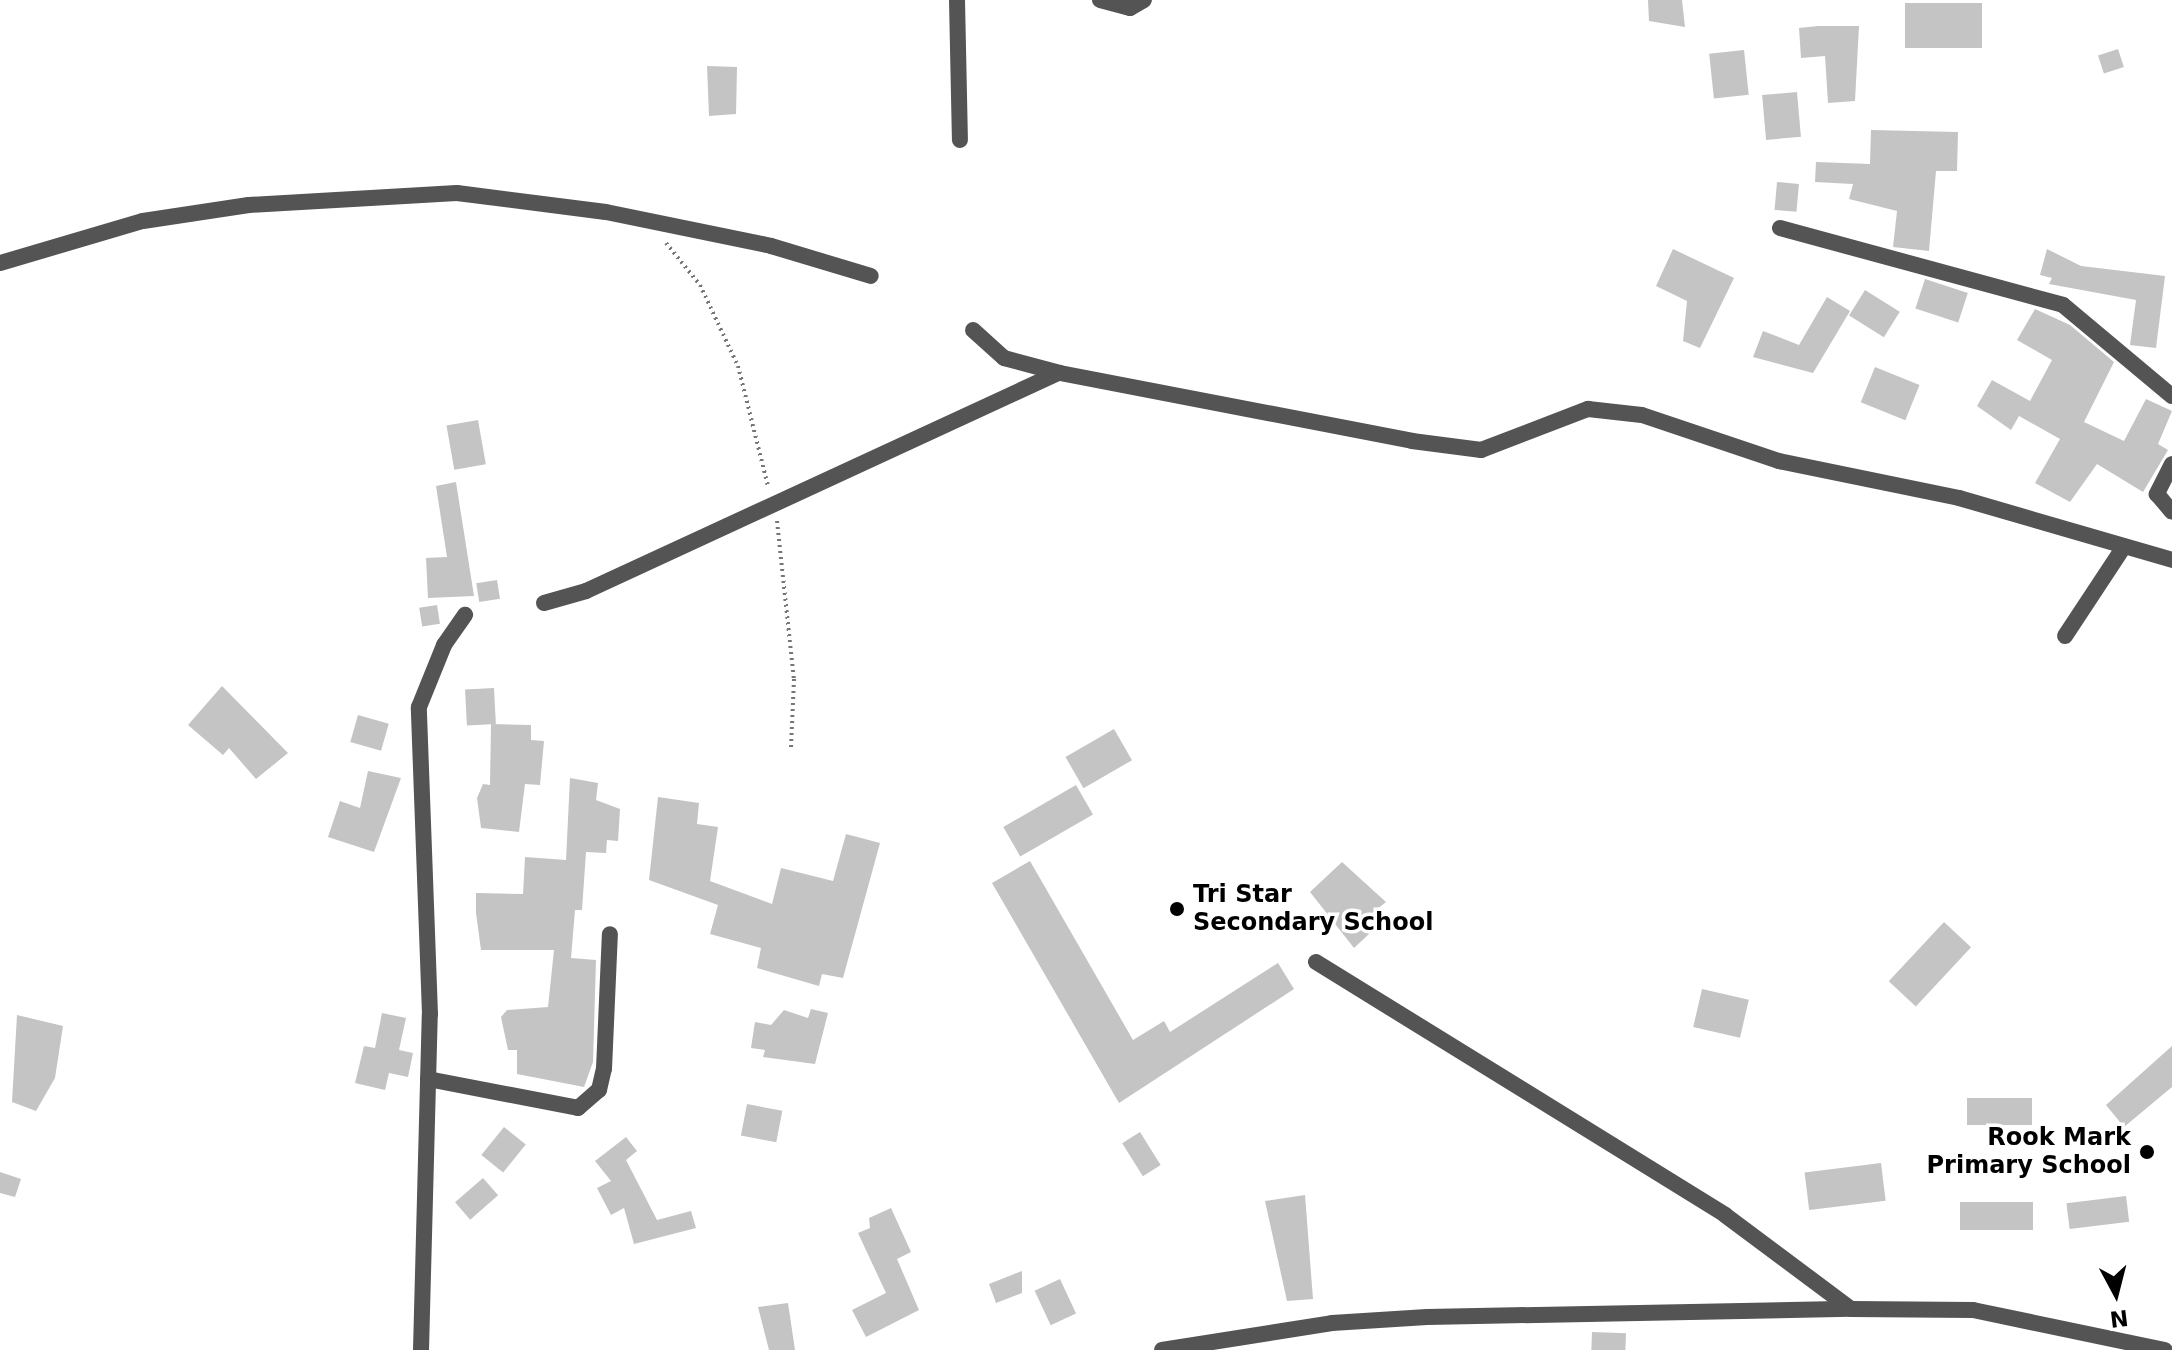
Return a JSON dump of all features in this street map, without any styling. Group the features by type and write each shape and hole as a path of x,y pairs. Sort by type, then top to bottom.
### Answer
{"street":[{"path":"957,0 960,140"},
{"path":"1100,0 1130,8 1144,0"},
{"path":"0,263 143,221 384,195 512,196 771,246 871,276"},
{"path":"1780,228 2063,305 2172,396"},
{"path":"973,330 1004,358 1060,373 1481,450 1588,409 1608,409 1779,461 1959,498 2172,560"},
{"path":"544,603 771,505 1060,373"},
{"path":"2172,464 2157,494 2172,512"},
{"path":"2065,636 2123,548"},
{"path":"421,1350 428,1079 419,707 444,645 465,615"},
{"path":"428,1079 578,1108 599,1090 604,1069 610,934"},
{"path":"1316,962 1725,1215 1851,1309"},
{"path":"1162,1350 1332,1323 1427,1317 1851,1309 1973,1310 2165,1350"}],"path":[{"path":"649,223 700,285 738,366 771,505 781,531 779,579 794,679 791,748"}],"building":[{"path":"1648,0 1682,0 1685,27 1649,21"},
{"path":"1905,3 1982,3 1982,48 1905,48"},
{"path":"1859,26 1855,101 1828,103 1825,56 1801,58 1799,28"},
{"path":"2118,49 2124,67 2104,74 2098,55"},
{"path":"1744,50 1749,95 1714,98 1709,54"},
{"path":"707,66 737,67 736,114 709,116"},
{"path":"1797,92 1801,137 1766,140 1762,95"},
{"path":"1871,130 1958,132 1957,171 1936,171 1929,251 1893,247 1897,211 1849,199 1853,184 1815,182 1816,162 1870,164"},
{"path":"1777,182 1799,184 1796,212 1775,210"},
{"path":"1673,249 1734,278 1700,348 1683,341 1687,301 1656,286"},
{"path":"2047,249 2081,266 2165,276 2156,348 2130,345 2136,300 2049,284 2052,278 2040,275"},
{"path":"1925,279 1968,293 1958,322 1915,308"},
{"path":"1865,290 1900,312 1884,337 1849,315"},
{"path":"1827,297 1850,311 1813,373 1753,357 1763,331 1799,345"},
{"path":"2035,309 2070,325 2114,362 2084,422 2124,441 2146,399 2172,411 2158,444 2168,450 2143,492 2097,464 2070,502 2035,483 2060,439 2019,416 2011,430 1977,406 1992,380 2030,401 2052,360 2017,340"},
{"path":"1875,367 1920,385 1905,420 1861,402"},
{"path":"478,420 486,464 454,470 446,426"},
{"path":"456,482 474,596 428,598 426,558 447,557 436,486"},
{"path":"497,580 500,599 479,602 476,583"},
{"path":"437,605 440,624 422,627 419,608"},
{"path":"222,686 288,753 256,779 229,748 223,755 188,725"},
{"path":"494,688 496,724 467,725 465,690"},
{"path":"358,715 389,724 381,751 350,742"},
{"path":"491,724 531,725 531,740 544,741 540,785 525,784 519,832 481,828 477,798 483,784 490,785"},
{"path":"1114,729 1132,760 1084,788 1066,757"},
{"path":"368,771 401,778 374,852 328,837 340,801 360,808"},
{"path":"570,778 598,783 596,800 620,809 618,841 607,840 606,853 586,852 582,910 575,910 571,958 596,960 593,1062 584,1087 517,1074 517,1050 508,1050 501,1017 507,1010 548,1007 554,950 481,950 476,913 476,893 523,894 525,857 566,860"},
{"path":"1076,785 1093,814 1020,856 1003,827"},
{"path":"658,797 699,803 697,824 718,827 710,881 772,904 781,868 833,881 846,834 880,843 843,978 822,974 819,986 757,968 761,948 710,934 718,905 649,880"},
{"path":"1030,861 1133,1040 1164,1021 1170,1032 1278,963 1294,989 1119,1103 992,883"},
{"path":"1342,862 1386,902 1360,923 1369,934 1354,948 1310,892"},
{"path":"1944,922 1971,947 1916,1006 1889,981"},
{"path":"1702,989 1749,1000 1740,1038 1693,1027"},
{"path":"811,1009 828,1013 815,1064 763,1057 765,1050 751,1048 755,1022 771,1025 784,1010 808,1018"},
{"path":"382,1013 406,1018 399,1050 413,1053 408,1077 389,1073 385,1090 355,1083 364,1046 375,1048"},
{"path":"17,1015 63,1026 55,1078 36,1111 12,1102"},
{"path":"2172,1046 2172,1087 2124,1127 2106,1105"},
{"path":"1967,1098 2032,1098 2032,1125 1967,1125"},
{"path":"747,1104 782,1111 776,1142 741,1135"},
{"path":"504,1127 526,1145 503,1173 481,1155"},
{"path":"1140,1132 1161,1165 1143,1176 1122,1143"},
{"path":"626,1137 637,1151 626,1160 657,1220 691,1211 696,1228 634,1244 624,1208 611,1215 597,1188 611,1181 595,1161"},
{"path":"1881,1163 1886,1201 1809,1210 1805,1172"},
{"path":"0,1172 21,1179 15,1197 0,1193"},
{"path":"483,1178 498,1195 470,1220 455,1202"},
{"path":"1305,1195 1313,1299 1287,1301 1265,1201"},
{"path":"2126,1196 2129,1222 2070,1229 2066,1203"},
{"path":"1960,1202 2033,1202 2033,1230 1960,1230"},
{"path":"891,1208 911,1252 897,1259 919,1310 866,1337 852,1310 886,1293 858,1233 870,1228 869,1218"},
{"path":"1022,1271 1022,1293 996,1303 989,1284"},
{"path":"1060,1279 1076,1313 1051,1325 1035,1291"},
{"path":"788,1303 795,1350 769,1350 758,1307"},
{"path":"1592,1332 1626,1333 1625,1350 1591,1350"}],"place":[{"name":"Tri Star Secondary School","path":"1177,909"},
{"name":"Rook Mark Primary School","path":"2147,1152"}]}
